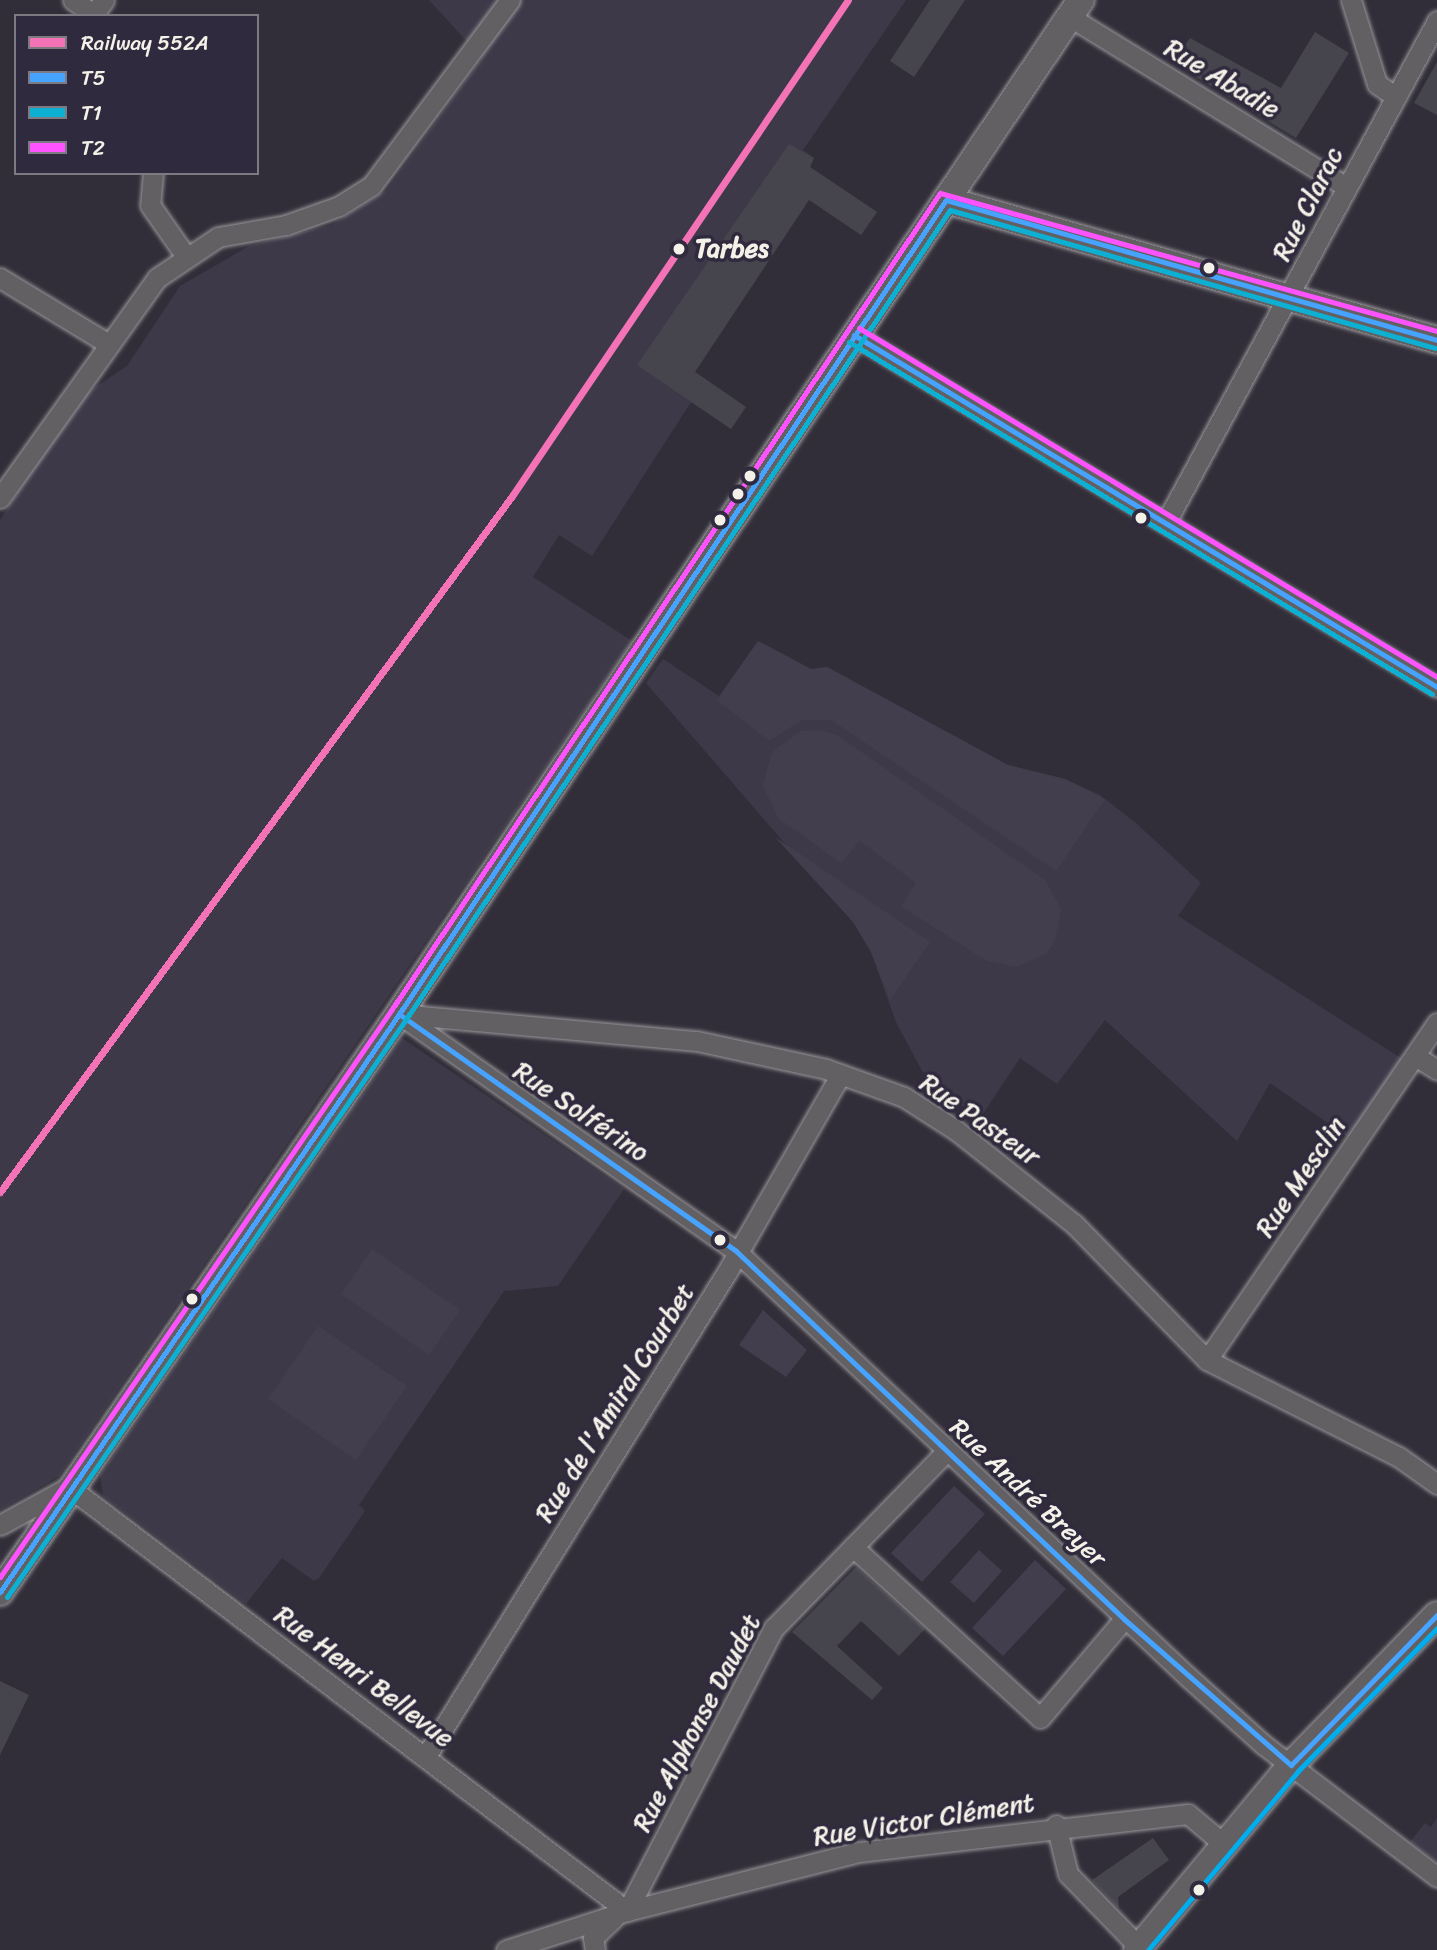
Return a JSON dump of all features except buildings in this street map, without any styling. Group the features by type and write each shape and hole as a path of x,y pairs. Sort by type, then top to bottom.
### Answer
{"main road":[{"path":"0,1592 69,1487 399,1014 1075,8"},
{"path":"946,200 1437,340"},
{"path":"1138,1949 1291,1765 1437,1615"}],"street":[{"path":"74,0 98,10"},
{"path":"0,498 107,344 157,278 184,255 218,237 286,225 339,206 372,185 510,0"},
{"path":"1351,0 1377,84 1396,97"},
{"name":"Rue Abadie","path":"1075,8 1346,187"},
{"name":"Rue Clarac","path":"1166,522 1437,21"},
{"path":"153,175 150,205 184,255"},
{"path":"0,278 107,344"},
{"path":"855,335 1437,687"},
{"name":"Rue Pasteur","path":"399,1014 697,1041 841,1074 930,1112 1027,1184 1073,1224 1207,1360 1399,1457 1437,1483"},
{"name":"Rue Solférino","path":"399,1014 736,1251"},
{"name":"Rue Mesclin","path":"1207,1360 1437,1023"},
{"path":"1415,1056 1437,1070"},
{"name":"Rue de l'Amiral Courbet","path":"426,1756 736,1251 841,1074"},
{"name":"Rue André Breyer","path":"736,1251 1124,1619 1291,1765 1437,1877"},
{"name":"Rue Alphonse Daudet","path":"595,1950 593,1938 622,1913 774,1628 946,1452"},
{"path":"0,1525 69,1487"},
{"name":"Rue Henri Bellevue","path":"69,1487 426,1756 622,1913"},
{"path":"853,1547 1040,1717 1124,1619"},
{"name":"Rue Victor Clément","path":"506,1950 622,1913 859,1852 1056,1825 1188,1814 1225,1845"},
{"path":"1056,1825 1068,1874 1138,1949"}],"shaded area":[{"path":"429,0 906,0 803,150 814,158 810,167 877,212 861,235 798,192 684,364 746,407 731,429 691,402 592,556 559,535 533,577 632,641 59,1476 0,1510 0,520 79,398 127,366 180,286 249,246 332,225 387,190 482,58"},
{"path":"758,641 811,669 827,667 1008,765 1065,779 1100,795 1137,824 1201,883 1178,916 1404,1060 1348,1137 1270,1083 1237,1141 1105,1020 1057,1084 1020,1058 979,1120 922,1071 896,1022 871,952 853,922 646,683 663,659 719,696"},
{"path":"758,641 811,669 827,667 1008,765 1065,779 1105,799 1056,871 831,720 802,720 769,741 717,700"},
{"path":"819,730 837,735 1045,880 1061,909 1055,941 1046,954 1016,967 985,960 901,906 916,883 860,841 841,863 778,818 763,786 772,752 801,731"},
{"path":"775,837 930,942 890,1000 871,952 853,922"},
{"path":"402,1038 624,1189 558,1286 504,1291 359,1505 365,1511 319,1578 314,1581 282,1558 246,1604 103,1496 100,1475"},
{"path":"372,1249 460,1310 429,1355 341,1294"},
{"path":"763,1310 807,1350 786,1377 739,1345"},
{"path":"318,1326 407,1386 356,1460 268,1399"},
{"path":"954,1486 985,1514 922,1582 891,1553"},
{"path":"979,1550 1002,1571 974,1603 950,1582"},
{"path":"1035,1560 1066,1589 1003,1656 972,1628"},
{"path":"1437,1818 1437,1862 1410,1842 1425,1823 1431,1827"}],"rail line":[{"name":"552A","path":"0,1192 512,496 848,0"}],"transit line":[{"name":"T2","path":"0,1577 392,1009 940,193 1437,331"},
{"name":"T5","path":"946,200 1437,340"},
{"name":"T5","path":"0,1592 399,1014 946,200"},
{"name":"T1","path":"7,1597 406,1019 950,210 1435,348"},
{"name":"T2","path":"859,328 1437,677"},
{"name":"T5","path":"854,335 1437,687"},
{"name":"T1","path":"849,342 1432,694"},
{"name":"T5","path":"399,1014 736,1251 1124,1619 1291,1765"},
{"name":"T5","path":"1291,1765 1437,1615"},
{"path":"1148,1950 1298,1771 1437,1628"}],"place":[{"name":"Tarbes","path":"679,249"}]}
